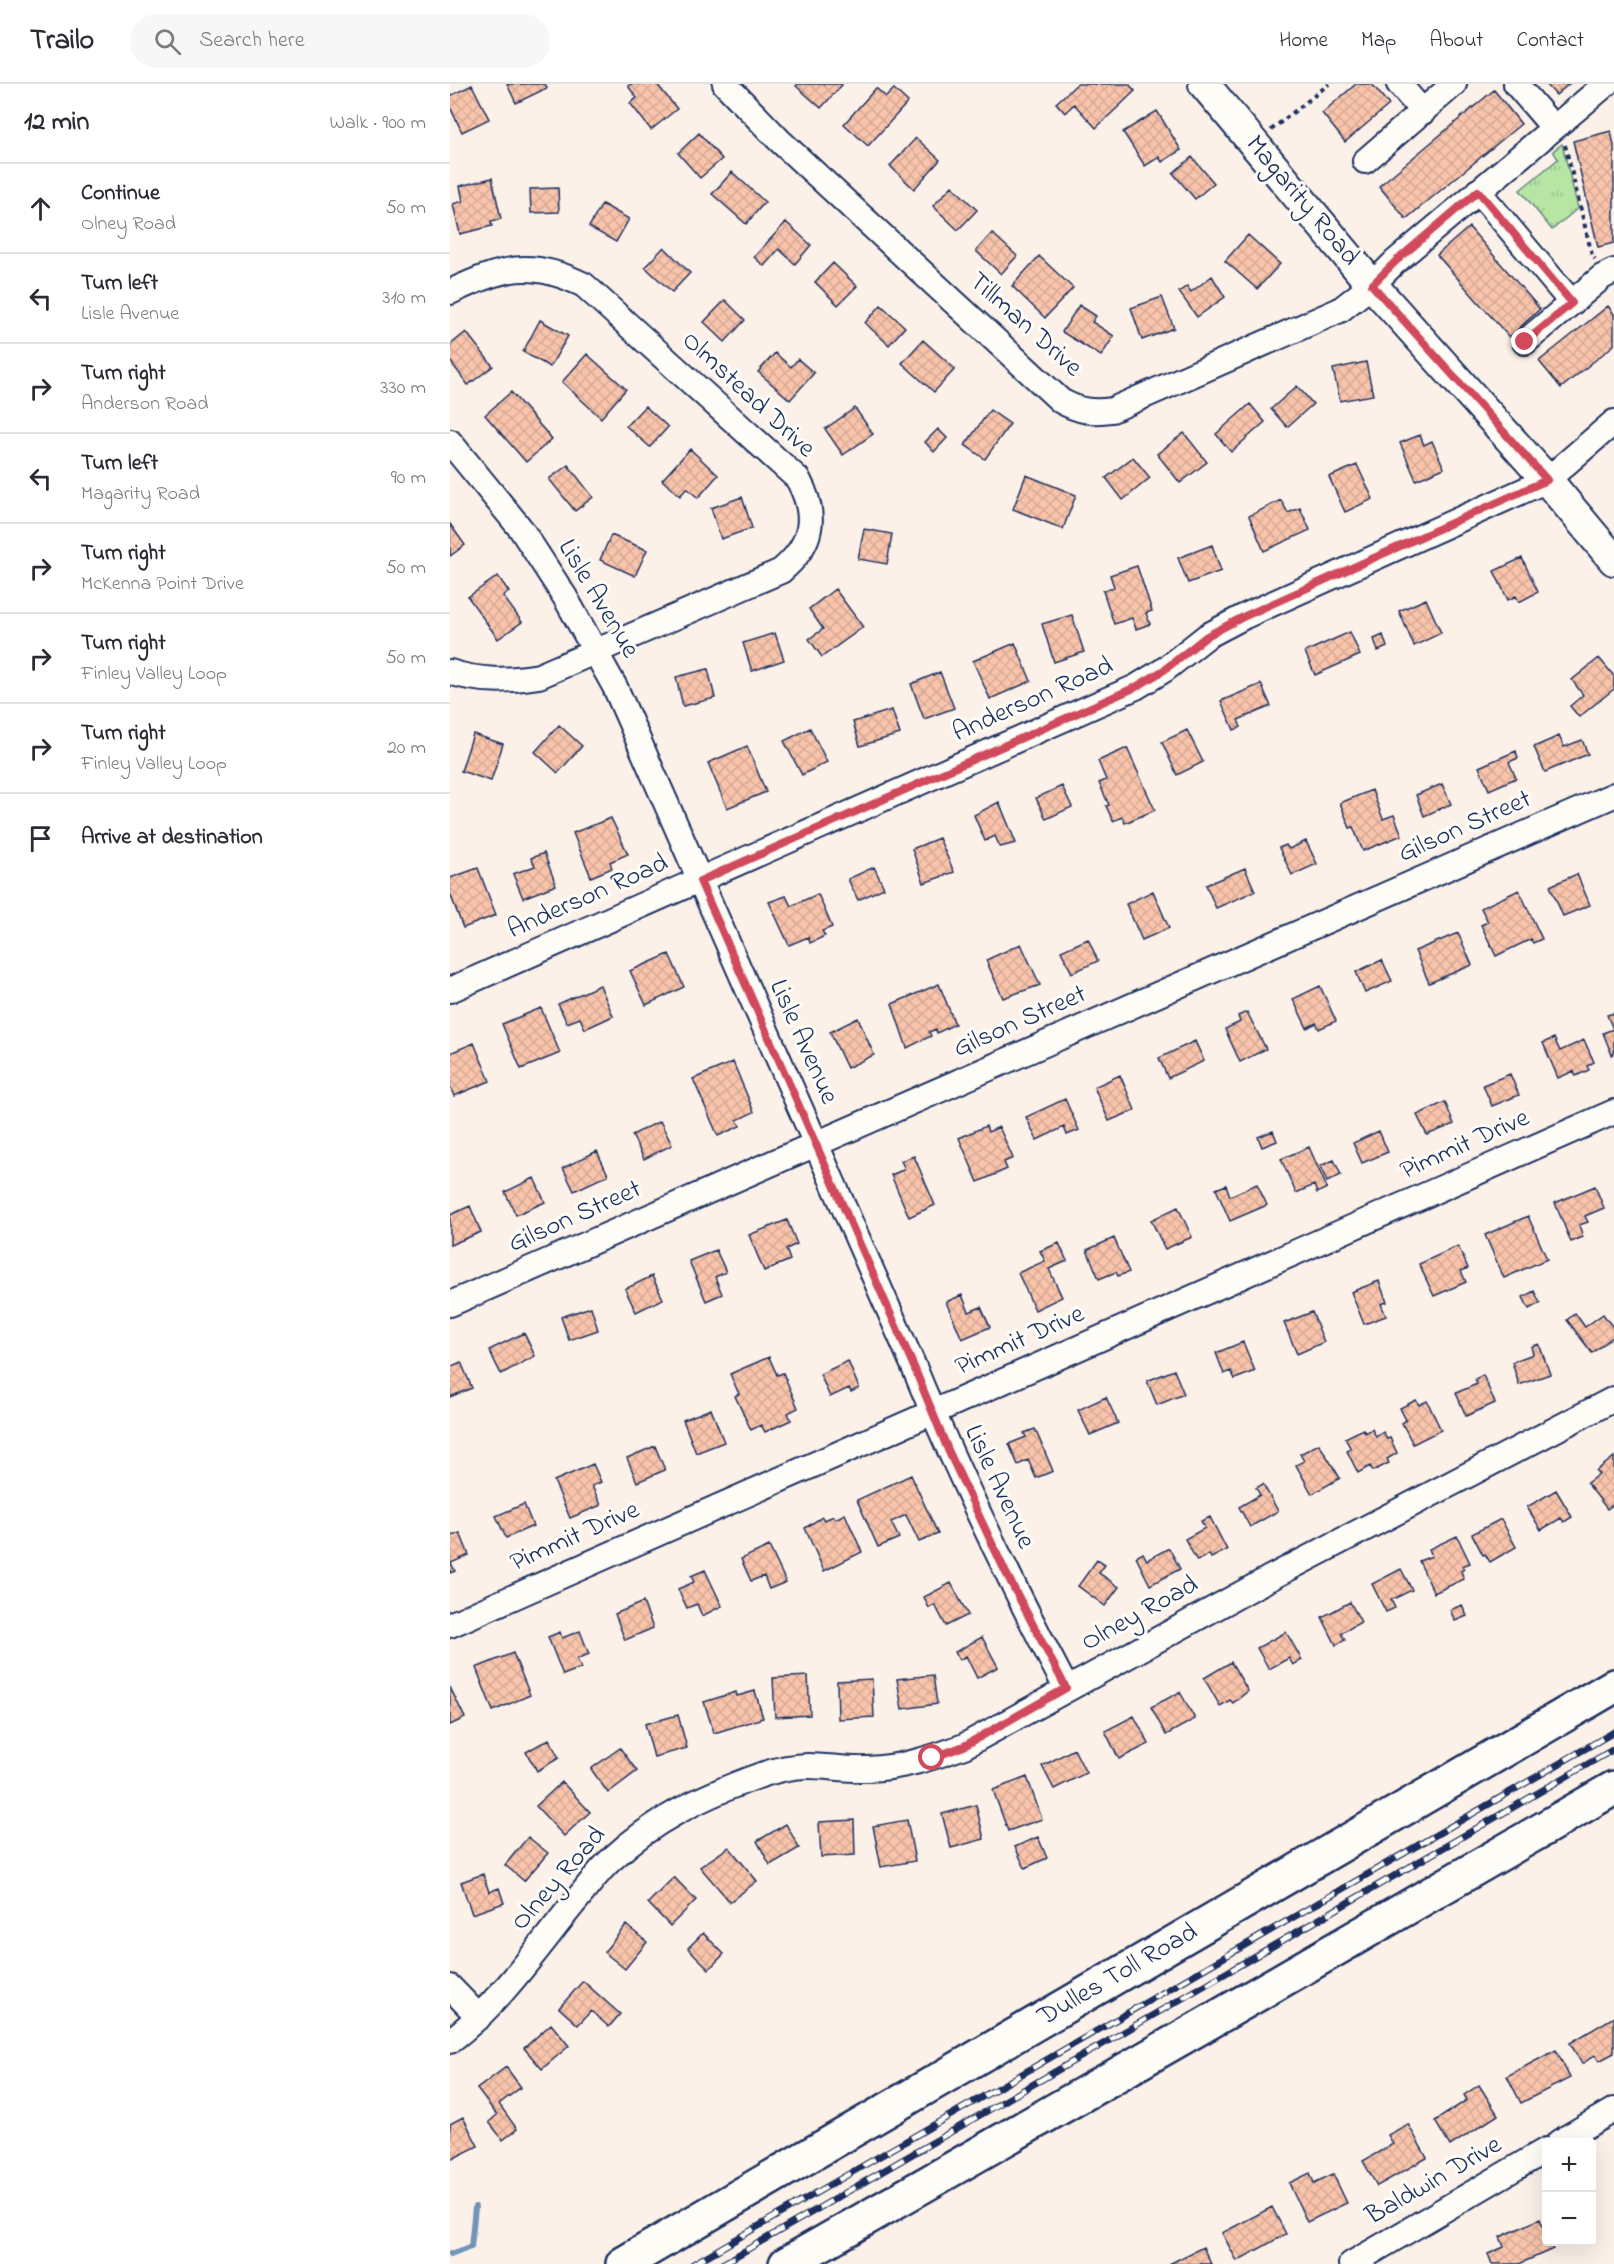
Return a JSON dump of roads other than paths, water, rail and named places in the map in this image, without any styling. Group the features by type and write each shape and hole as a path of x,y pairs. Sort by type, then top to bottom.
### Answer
{"highway":[{"name":"Dulles Toll Road","path":"623,2264 1614,1686"},
{"path":"786,2264 1614,1788"}],"main road":[{"name":"Magarity Road","path":"1204,84 1372,285 1547,480 1614,560"}],"street":[{"name":"Tillman Drive","path":"725,84 788,149 1061,401 1076,409 1094,413 1112,410 1340,310 1372,285 1395,262 1553,127 1607,84"},
{"path":"1399,84 1423,112"},
{"path":"1365,161 1454,84"},
{"path":"1516,84 1553,127"},
{"path":"1607,84 1614,92"},
{"path":"1478,191 1572,303"},
{"name":"Olmstead Drive","path":"450,292 492,273 516,268 541,269 564,275 584,285 798,479 806,494 810,519 804,545 795,560 781,571 596,653 539,676 513,681 488,681 450,672"},
{"path":"1525,342 1610,273"},
{"name":"Anderson Road","path":"450,990 1136,687 1164,670 1207,636 1245,616 1547,480 1614,422"},
{"name":"Lisle Avenue","path":"450,442 520,529 565,597 615,687 932,1413 1005,1571 1066,1688"},
{"name":"Gilson Street","path":"450,1304 1614,795"},
{"name":"Pimmit Drive","path":"450,1625 1614,1113"},
{"name":"Olney Road","path":"450,2041 479,2017 512,1982 605,1866 638,1835 668,1816 751,1778 778,1770 806,1766 866,1769 898,1766 932,1758 964,1746 1268,1579 1614,1399"},
{"path":"450,1987 479,2017"},
{"path":"1566,2138 1614,2110"},
{"name":"Baldwin Drive","path":"1351,2264 1390,2254 1542,2153"}],"waterway":[{"path":"450,2254 471,2247 475,2207"}],"railway":[{"path":"693,2264 1614,1732"},
{"path":"722,2264 1614,1749"}]}
